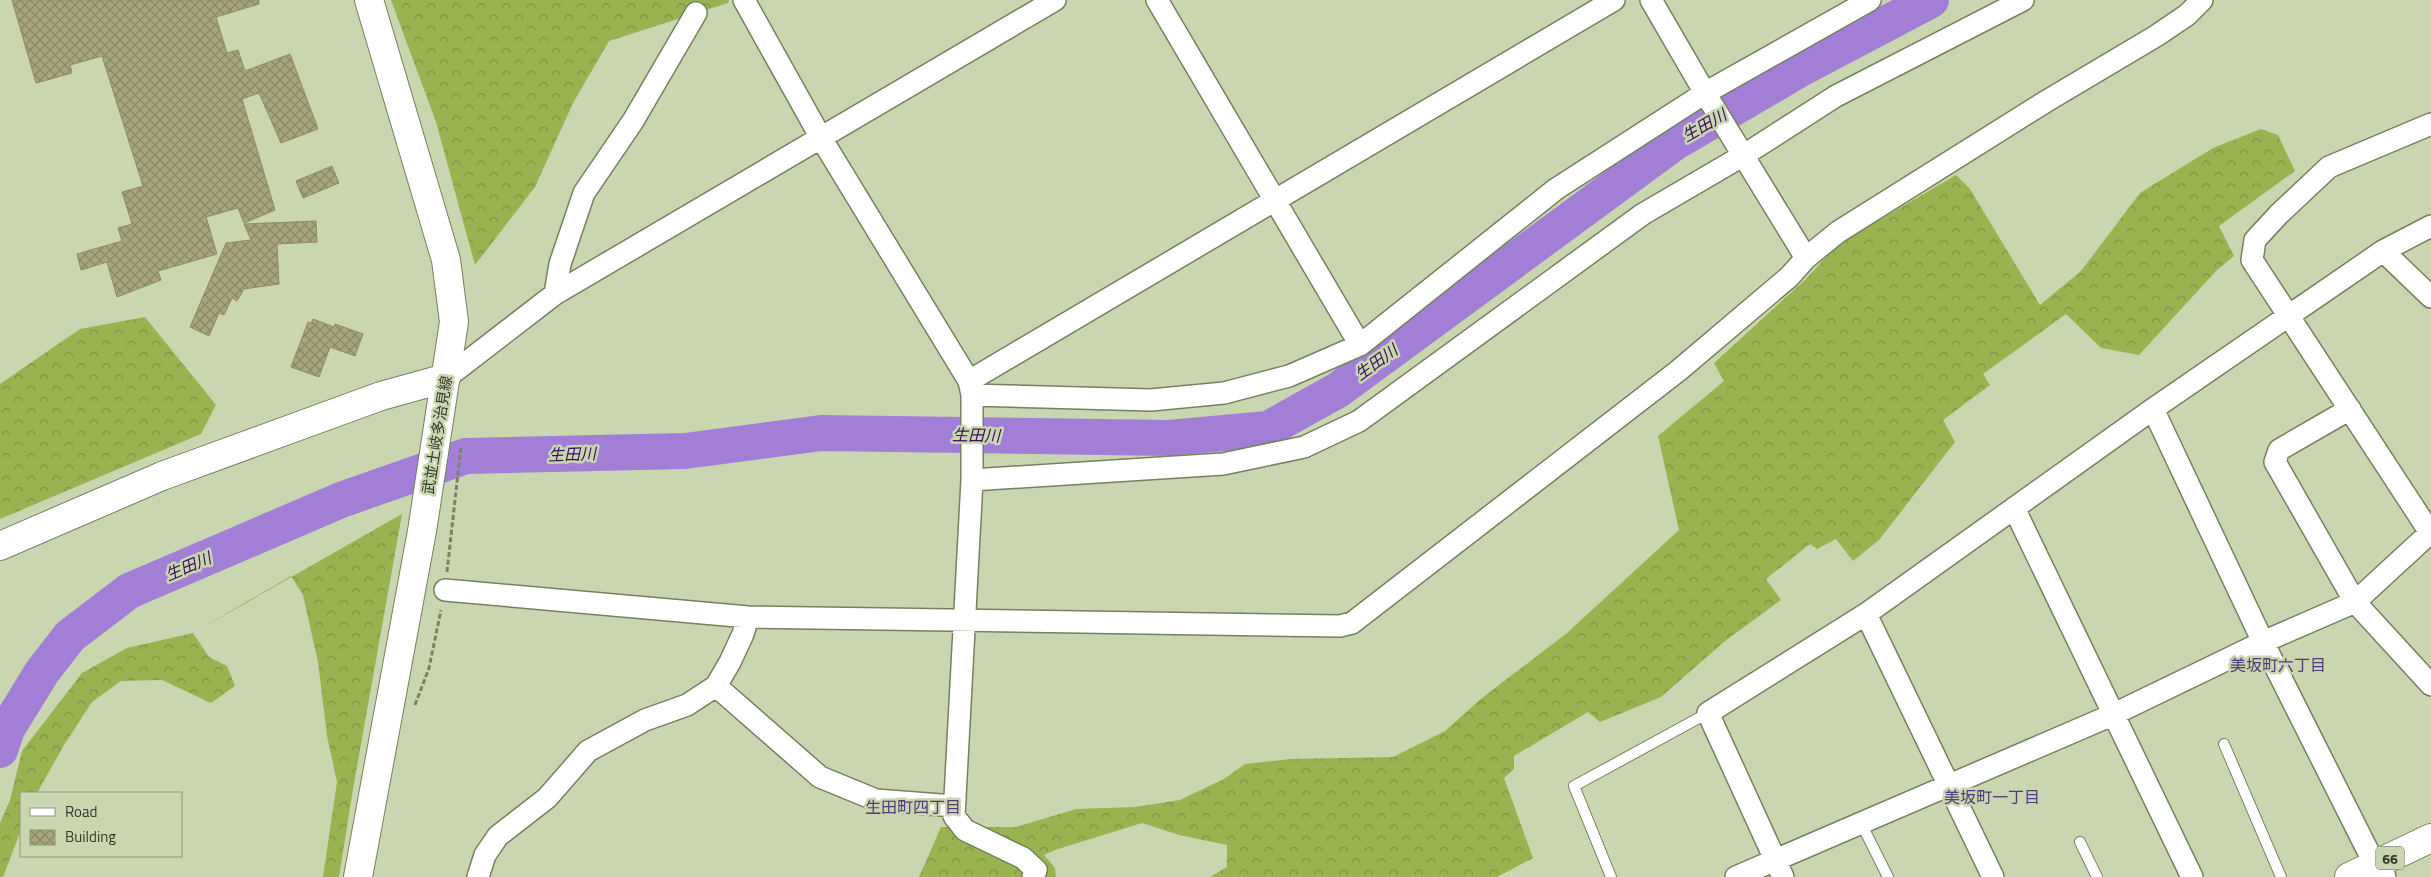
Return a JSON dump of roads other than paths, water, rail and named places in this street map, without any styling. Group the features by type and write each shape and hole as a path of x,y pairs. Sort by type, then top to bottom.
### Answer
{"main road":[{"name":"武並土岐多治見線","path":"358,877 422,531 454,322 446,260 369,0"},
{"path":"0,546 162,476 381,396 446,378"},
{"name":"66","path":"2348,877 2380,871 2431,838"}],"street":[{"path":"744,0 821,138 971,388 972,480 954,816 965,830 1024,858 1036,870 1033,877"},
{"path":"446,378 555,294 1055,0"},
{"path":"1157,0 1276,199 1360,346"},
{"path":"971,388 1276,199 1614,0"},
{"path":"1651,0 1705,93 1806,258"},
{"path":"971,388 1151,400 1224,393 1289,376 1360,346 1556,189 1705,93 1870,0"},
{"path":"972,480 1223,464 1304,447 1359,421 1643,214 1744,155 1836,96 2023,0"},
{"path":"445,590 748,617 1340,626 1352,623 1678,371 1789,277 1806,258 1838,232 2045,102 2156,36 2187,15 2202,0"},
{"path":"555,294 560,264 584,193 633,121 696,12"},
{"path":"1736,877 1779,868 1861,823 1947,784 2112,715 2263,642 2355,602 2431,533 2252,260 2255,240 2279,214 2329,167 2431,124"},
{"path":"1779,868 1708,713 1866,614 2154,408 2290,316 2383,250 2431,226"},
{"path":"2383,250 2431,297"},
{"path":"2154,408 2263,642 2380,871"},
{"path":"2350,409 2279,450 2275,462 2355,602 2431,686"},
{"path":"2014,508 2112,715 2192,877"},
{"path":"1866,614 1993,877"},
{"path":"478,877 485,855 498,836 547,798 588,751 645,720 687,705 716,686 743,634 748,617"},
{"path":"716,686 820,776 876,800 954,806"}],"lane":[{"path":"1612,877 1574,786 1708,713"},
{"path":"2224,744 2281,877"},
{"path":"1861,823 1888,877"},
{"path":"2080,842 2097,877"}],"waterway":[{"name":"生田川","path":"0,750 7,729 42,672 70,636 129,591 341,500 466,456 685,451 821,433 1169,438 1268,429 1338,390 1674,143 1802,68 1931,0"}],"district":[{"name":"美坂町六丁目","path":"2278,665"},
{"name":"美坂町一丁目","path":"1992,797"},
{"name":"生田町四丁目","path":"913,807"}]}
